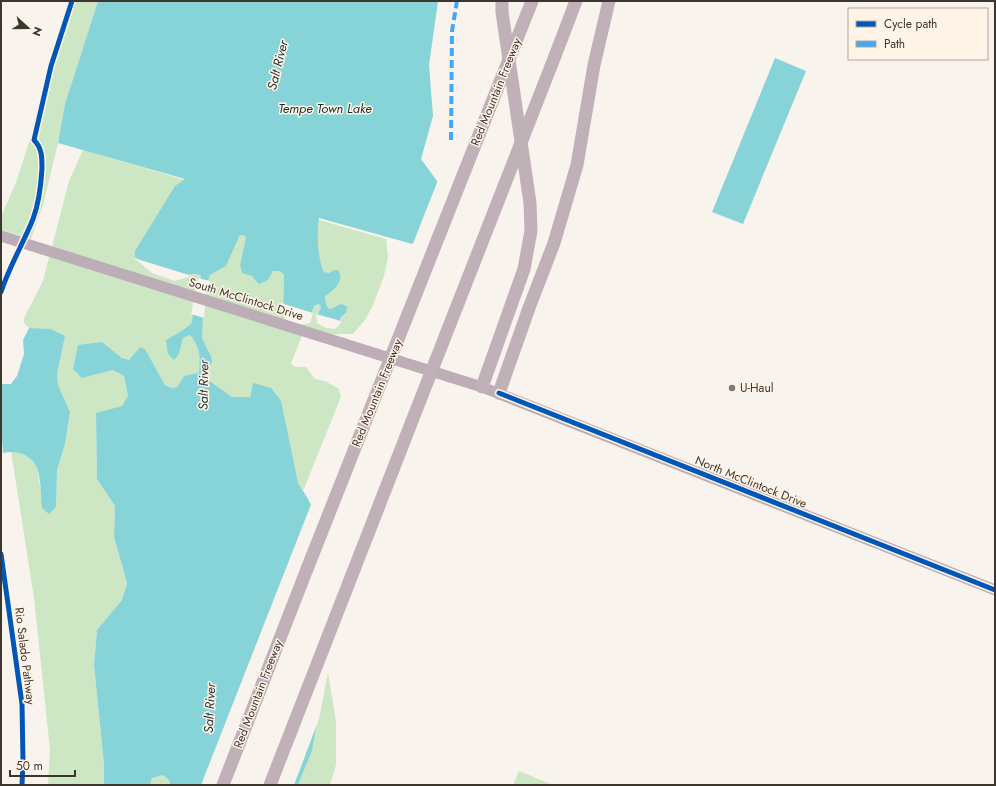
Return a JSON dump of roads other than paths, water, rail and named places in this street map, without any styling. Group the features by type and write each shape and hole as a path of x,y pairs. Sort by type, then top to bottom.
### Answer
{"highway":[{"path":"482,386 524,268 531,231 530,203 502,12 502,1"},
{"name":"Red Mountain Freeway","path":"223,785 532,1"},
{"path":"270,785 576,1"},
{"path":"499,393 529,308 554,244 575,173 594,65 609,1"}],"main road":[{"name":"South McClintock Drive","path":"1,236 482,386"},
{"name":"North McClintock Drive","path":"482,386 995,590"}],"water":[{"path":"98,1 438,1 429,65 433,116 421,159 440,185 416,245 319,218 318,245 324,272 329,273 334,270 338,270 340,274 338,285 325,296 326,305 329,309 342,304 347,307 346,313 341,317 339,323 319,321 318,313 321,308 318,304 314,306 308,322 283,312 284,275 280,271 273,271 268,280 259,284 252,276 242,273 240,265 246,237 243,235 240,235 226,266 210,275 204,294 202,338 211,356 212,362 204,377 232,397 250,397 253,383 271,388 281,401 298,483 331,543 327,666 312,751 298,785 170,785 169,780 163,775 152,778 150,785 104,785 104,765 94,665 97,630 122,600 127,583 114,537 115,506 97,479 96,413 122,406 128,396 124,376 113,370 82,378 73,369 78,345 102,342 122,358 129,360 140,347 145,349 165,385 172,388 177,387 184,376 199,373 199,353 197,346 189,335 183,338 179,354 174,360 168,354 166,340 191,324 201,276 197,274 190,274 177,279 168,278 153,271 135,257 135,251 175,186 185,179 58,143 65,104"},
{"path":"775,58 806,71 743,224 712,212"},
{"path":"29,328 51,329 65,336 57,374 58,385 70,412 65,444 57,470 56,507 49,514 42,508 41,488 37,468 31,459 23,454 13,452 3,453 1,426 1,384 11,384 17,376 24,354 23,340"}],"place":[{"name":"U-Haul","path":"732,388"}],"water label":[{"name":"Salt River","path":"277,65"},
{"name":"Tempe Town Lake","path":"325,108"},
{"name":"Salt River","path":"203,385"},
{"name":"Salt River","path":"209,708"}]}
